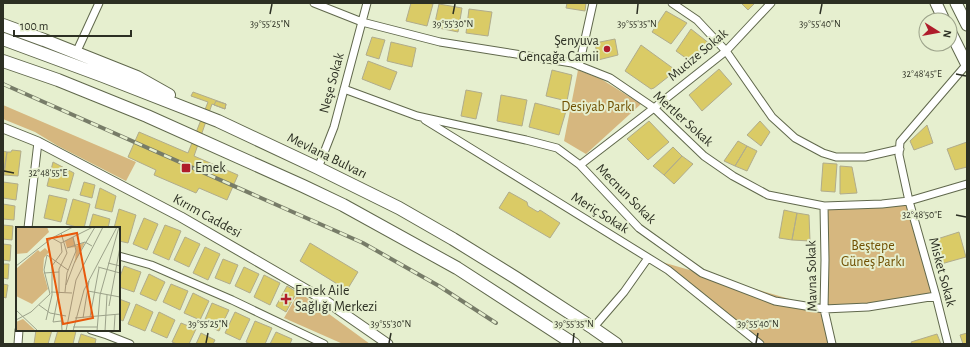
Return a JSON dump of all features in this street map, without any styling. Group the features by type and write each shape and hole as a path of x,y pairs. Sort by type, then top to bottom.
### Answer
{"highway":[{"path":"3,25 137,77 218,121"},
{"name":"Mevlana Bulvarı","path":"3,39 218,121 399,208 516,278 616,344"},
{"path":"3,61 58,80 147,116 278,174 342,205 457,268 574,344"}],"main road":[{"path":"956,3 967,25"},
{"path":"958,47 967,65"}],"street":[{"path":"76,53 99,3"},
{"name":"Mertler Sokak","path":"314,3 362,22 440,42 572,63 610,78 654,108 704,156 733,176 768,194 824,206 882,204 909,201 967,184"},
{"name":"Neşe Sokak","path":"318,168 334,127 367,3"},
{"path":"579,66 593,3"},
{"path":"672,3 697,20 726,51 772,117 795,138 823,153 836,156 865,157 900,149 900,142 967,65"},
{"name":"Mucize Sokak","path":"580,165 726,51 771,3"},
{"name":"Mecnun Sokak","path":"344,89 419,116 557,148 580,165 639,228 702,273 775,302 824,309 868,307 936,296"},
{"name":"Meriç Sokak","path":"419,116 668,270 760,344"},
{"name":"Kırım Caddesi","path":"3,128 38,142 181,217 326,301 388,344"},
{"path":"28,227 38,142"},
{"name":"Misket Sokak","path":"900,149 899,155 909,201 948,344"},
{"name":"Mavna Sokak","path":"824,206 824,309 832,344"},
{"path":"120,256 150,265 232,300 308,341 324,344"},
{"path":"593,328 624,292 648,258"},
{"path":"18,344 19,331"},
{"path":"94,331 130,344"}],"green space":[{"name":"Desiyab Parkı","path":"578,70 601,79 641,104 586,154 564,141"},
{"path":"3,105 136,162 126,181 58,146 35,132 3,119"},
{"name":"Beştepe Güneş Parkı","path":"909,201 936,296 825,309 834,344 758,344 648,258 824,309 824,206"},
{"path":"299,292 370,344 343,344 284,318"}],"building":[{"path":"411,3 433,4 427,26 406,21"},
{"path":"567,3 586,3 585,11 566,8"},
{"path":"741,3 755,3 748,10"},
{"path":"439,4 462,8 458,32 434,27"},
{"path":"469,9 492,12 488,36 466,33"},
{"path":"666,11 687,23 671,44 652,32"},
{"path":"691,29 710,44 690,61 676,51"},
{"path":"372,37 385,40 379,59 366,55"},
{"name":"Şenyuva Gençağa Camii","path":"615,39 618,55 598,60 595,43"},
{"path":"391,42 416,48 412,67 387,61"},
{"path":"641,45 674,69 673,73 651,89 625,71"},
{"path":"368,61 397,72 390,90 362,79"},
{"path":"719,69 732,84 702,111 689,95"},
{"path":"552,70 572,75 567,101 546,96"},
{"path":"466,90 482,93 476,119 461,116"},
{"name":"Emek","path":"193,92 226,104 225,109 212,104 194,156 238,175 227,200 199,188 196,193 154,175 156,170 128,157 139,132 188,153 208,102 191,96"},
{"path":"501,95 527,100 522,126 497,121"},
{"path":"216,101 226,104 225,109 214,105"},
{"path":"535,103 566,111 559,135 529,127"},
{"path":"649,121 669,142 648,160 627,139"},
{"path":"760,121 770,132 761,146 747,135"},
{"path":"927,125 933,143 914,150 910,141"},
{"path":"738,141 747,146 735,166 724,161"},
{"path":"967,142 967,167 955,170 947,149"},
{"path":"747,146 757,151 747,171 735,166"},
{"path":"673,147 682,156 664,175 653,166"},
{"path":"12,150 21,151 18,176 4,175 7,152 11,152"},
{"path":"3,151 7,152 4,170 3,170"},
{"path":"682,156 693,164 674,184 664,175"},
{"path":"53,162 74,173 69,191 47,186"},
{"path":"823,163 837,164 835,192 821,191"},
{"path":"840,166 852,167 857,193 840,194"},
{"path":"3,182 18,184 16,200 3,198"},
{"path":"84,182 95,185 92,198 80,195"},
{"path":"100,188 116,196 112,212 95,208"},
{"path":"509,192 527,202 528,206 538,212 540,210 560,223 550,238 499,208"},
{"path":"49,195 67,199 61,222 44,218"},
{"path":"73,199 90,204 84,227 76,227 66,224"},
{"path":"3,204 15,206 14,220 3,219"},
{"path":"119,209 136,215 128,243 120,241 120,227 114,227"},
{"path":"784,210 797,213 792,240 779,238"},
{"path":"797,213 809,215 810,241 792,240"},
{"path":"93,214 110,219 108,227 89,227"},
{"path":"144,218 158,224 147,250 133,244"},
{"path":"3,225 13,226 12,240 3,239"},
{"path":"165,225 181,231 169,260 153,253"},
{"path":"959,232 966,257 941,264 934,240"},
{"path":"185,237 200,244 189,267 174,260"},
{"path":"310,243 358,272 347,290 300,261"},
{"path":"3,244 11,245 10,261 3,260"},
{"path":"205,247 220,254 208,280 193,273"},
{"path":"223,259 238,265 230,284 215,278"},
{"path":"3,264 9,264 8,279 3,278"},
{"path":"124,266 141,272 134,292 120,287 120,276"},
{"path":"244,267 259,274 250,293 235,286"},
{"path":"149,274 165,282 156,301 140,294"},
{"path":"264,275 280,283 270,305 254,297"},
{"path":"3,284 8,285 6,298 3,297"},
{"path":"171,284 188,291 180,310 163,302"},
{"name":"Emek Aile Sağlığı Merkezi","path":"287,286 297,292 286,312 276,306"},
{"path":"193,293 209,301 200,320 184,313"},
{"path":"120,299 130,303 123,321 120,320"},
{"path":"212,303 229,310 219,331 203,324"},
{"path":"136,304 153,312 145,331 128,324"},
{"path":"159,312 175,320 167,338 151,331"},
{"path":"235,312 250,319 240,340 225,333"},
{"path":"255,321 272,328 265,344 250,344 246,342"},
{"path":"181,323 196,329 189,344 177,344 172,342"},
{"path":"36,331 52,331 48,344 34,344"},
{"path":"58,331 76,331 73,344 54,344"},
{"path":"276,332 292,339 290,344 270,344"},
{"path":"201,333 215,340 213,344 196,344"},
{"path":"967,333 967,344 963,344 960,335"},
{"path":"81,334 96,339 95,344 78,344"},
{"path":"937,334 941,344 912,344 911,342"}],"railway":[{"path":"3,84 363,243 439,286 496,323"}],"place":[{"name":"Şenyuva Gençağa Camii","path":"607,49"},
{"name":"Emek","path":"186,168"},
{"name":"Emek Aile Sağlığı Merkezi","path":"286,299"}]}
